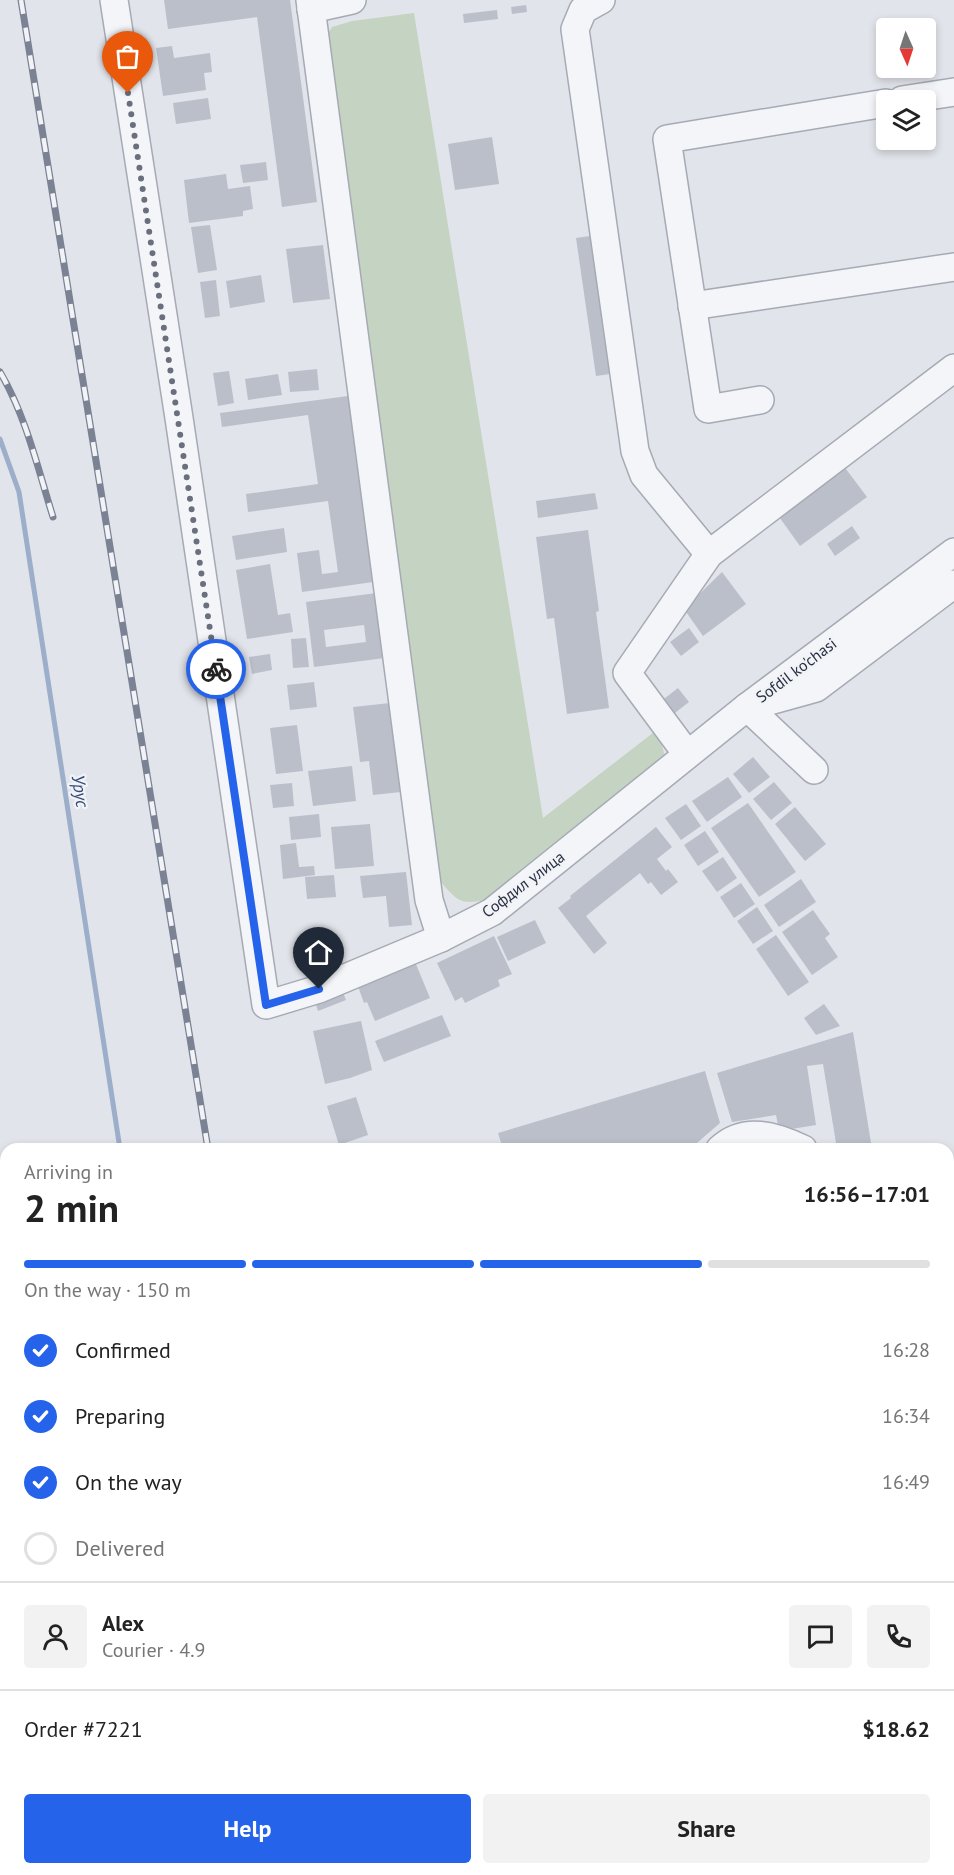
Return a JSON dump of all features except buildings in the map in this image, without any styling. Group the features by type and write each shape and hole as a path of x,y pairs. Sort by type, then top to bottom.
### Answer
{"street":[{"name":"Софдил улица","path":"114,0 266,1005 319,989 441,938 492,912 747,707"},
{"path":"352,0 311,5 429,900 441,938"},
{"path":"601,0 583,10 575,29 635,451 644,475 709,554"},
{"path":"936,95 954,92"},
{"path":"760,400 708,409 667,139 876,105"},
{"path":"692,306 954,267"},
{"path":"687,754 627,673 709,554 954,368"},
{"name":"Sofdil ko'chasi","path":"747,707 954,552"},
{"name":"Sofdil ko'chasi","path":"747,707 816,688 954,584"},
{"path":"747,707 814,770"},
{"path":"726,1143 753,1134 778,1137 790,1143"}],"green space":[{"path":"414,13 543,818 658,729 666,761 492,899 474,902 458,899 441,882 326,37 332,27 352,21"}],"waterway":[{"name":"Урус","path":"0,439 19,492 119,1143"}],"railway":[{"path":"21,0 207,1143"},
{"path":"0,372 24,425 53,517"}],"way so far":[{"path":"128,93 216,669"}],"route":[{"path":"216,669 266,1005 319,989"}]}
